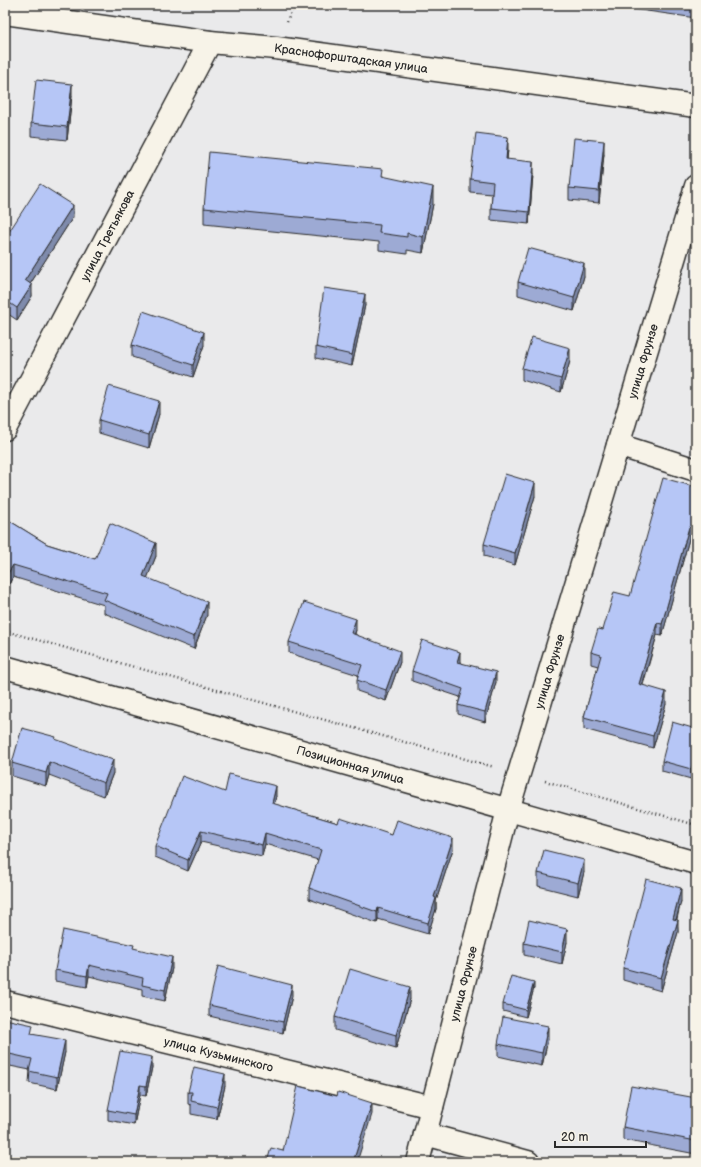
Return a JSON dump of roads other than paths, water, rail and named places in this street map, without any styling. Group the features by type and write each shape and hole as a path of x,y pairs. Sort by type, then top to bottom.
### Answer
{"street":[{"name":"Краснофорштадская улица","path":"5,13 210,42 284,49 696,106"},
{"name":"улица Третьякова","path":"5,428 210,42"},
{"name":"улица Фрунзе","path":"418,1162 508,810 696,186"},
{"path":"618,445 696,470"},
{"name":"Позиционная улица","path":"5,667 696,863"},
{"name":"улица Кузьминского","path":"5,1002 432,1107"},
{"path":"425,1134 528,1162"}]}
